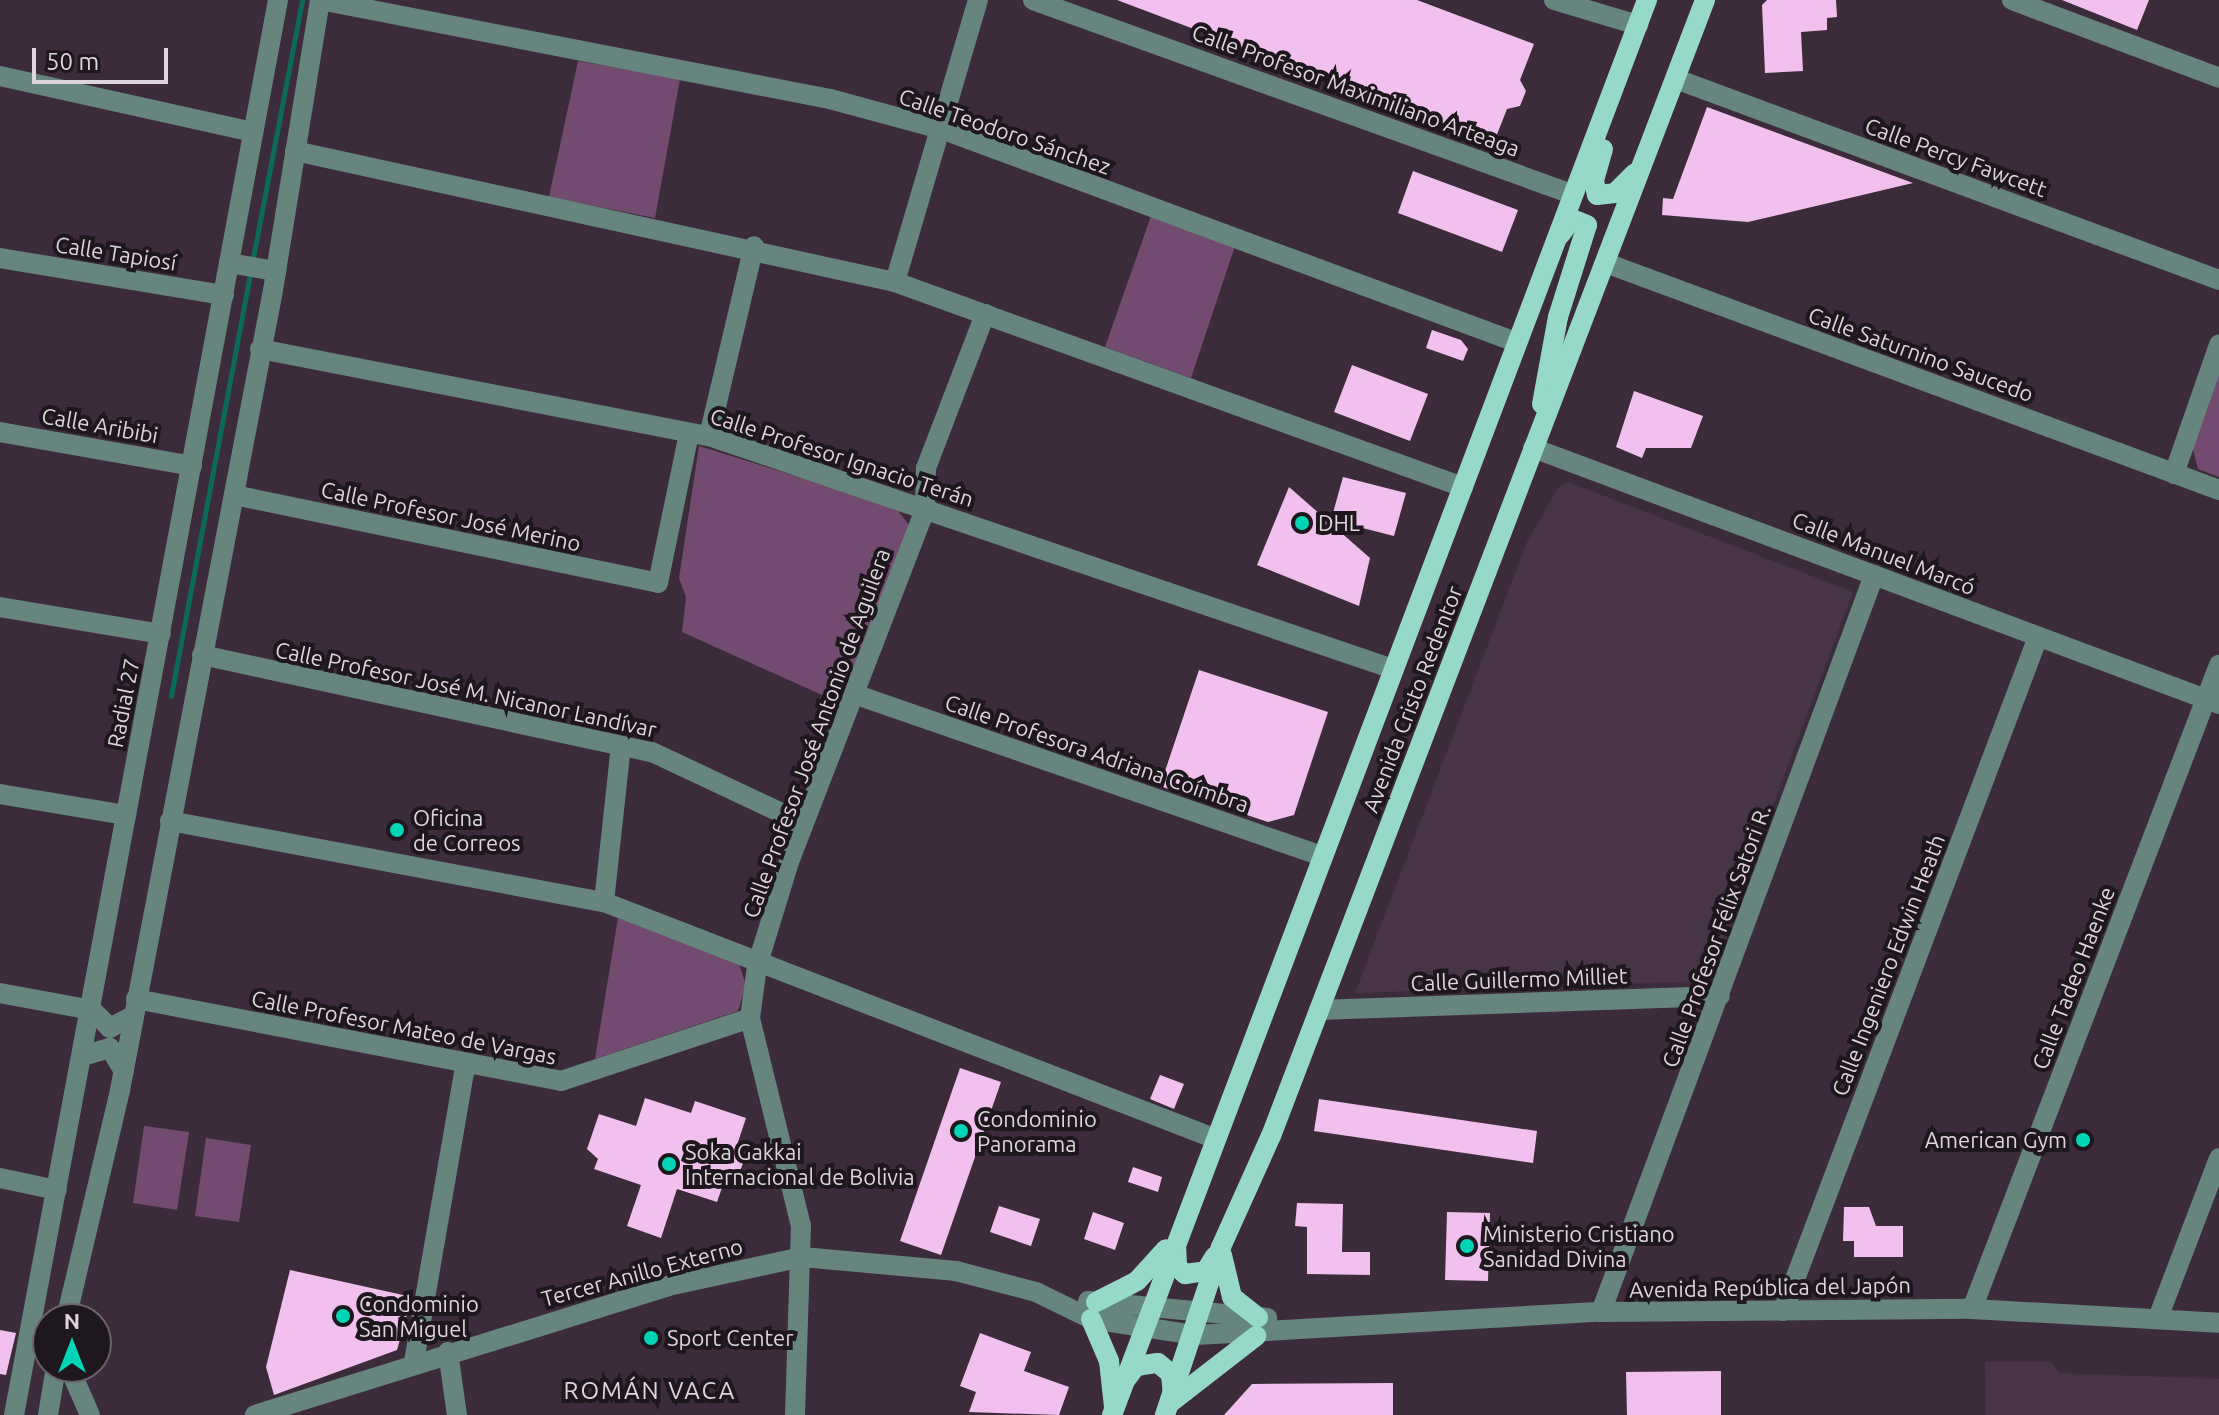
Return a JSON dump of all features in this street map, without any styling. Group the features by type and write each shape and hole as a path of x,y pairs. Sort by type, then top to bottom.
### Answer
{"main road":[{"name":"Avenida Cristo Redentor","path":"1113,1412 1150,1307 1647,0"},
{"path":"1645,160 1615,193 1602,197 1595,191 1597,165 1629,76 1647,0"},
{"name":"Avenida Cristo Redentor","path":"1170,1404 1196,1335 1221,1247 1319,1010 1705,0"},
{"path":"1542,424 1544,378 1585,222 1572,219 1565,225 1550,254"},
{"path":"1177,1237 1177,1267 1185,1274 1206,1271 1221,1247"},
{"path":"1113,1412 1109,1361 1094,1310 1137,1281 1177,1237"},
{"path":"1170,1404 1257,1326 1232,1297 1221,1247"},
{"path":"1124,1385 1136,1366 1158,1363 1171,1374 1170,1404"}],"street":[{"name":"Radial 27","path":"14,1415 39,1296 224,295 234,264 252,132 278,0"},
{"path":"70,1303 124,1071 234,495 260,349 269,270 295,151 320,0"},
{"name":"Calle Teodoro Sánchez","path":"320,0 830,99 944,130 1516,342"},
{"path":"895,282 944,130 978,0"},
{"name":"Calle Profesor Maximiliano Arteaga","path":"1033,0 1067,5 1572,194"},
{"path":"1554,0 1638,25"},
{"path":"2012,0 2219,78"},
{"path":"0,76 252,132"},
{"name":"Calle Percy Fawcett","path":"1676,79 2219,280"},
{"path":"295,151 754,246 895,282 1463,487"},
{"path":"699,434 754,246"},
{"name":"Calle Tapiosí","path":"0,258 224,295"},
{"name":"Calle Saturnino Saucedo","path":"1606,263 2219,490"},
{"path":"234,264 269,270"},
{"name":"Calle Profesor José Antonio de Aguilera","path":"795,1415 801,1226 750,1018 757,966 803,823 925,510 926,468 985,314"},
{"path":"2174,474 2219,345"},
{"name":"Calle Profesor Ignacio Terán","path":"260,349 699,434 1393,669"},
{"name":"Calle Aribibi","path":"0,432 192,466"},
{"name":"Calle Profesor José Merino","path":"234,495 658,583 699,434"},
{"name":"Calle Manuel Marcó","path":"1533,448 2212,701"},
{"name":"Calle Profesor Félix Satori R.","path":"1601,1312 1874,575"},
{"path":"0,607 161,634"},
{"name":"Calle Ingeniero Edwin Heath","path":"1783,1311 2038,637"},
{"name":"Calle Profesor José M. Nicanor Landívar","path":"202,655 652,752 803,823"},
{"name":"Calle Tadeo Haenke","path":"1972,1309 2212,701 2219,665"},
{"name":"Calle Profesora Adriana Coímbra","path":"854,694 1323,856"},
{"path":"604,902 621,746"},
{"path":"0,794 126,815"},
{"path":"170,821 604,902 757,966 1216,1139"},
{"path":"0,993 92,1010"},
{"name":"Calle Guillermo Milliet","path":"1319,1010 1720,996"},
{"name":"Calle Profesor Mateo de Vargas","path":"92,1010 110,1028 135,1007 465,1066 578,1079 750,1018"},
{"path":"83,1056 110,1048 124,1071"},
{"path":"414,1362 465,1066"},
{"path":"2158,1318 2219,1158"},
{"path":"0,1178 57,1190"},
{"name":"Tercer Anillo Externo","path":"255,1415 414,1362 719,1272 802,1257 956,1271 1094,1310 1142,1329 1196,1335 1257,1326 1322,1324"},
{"path":"39,1296 39,1303"},
{"name":"Tercer Anillo Externo","path":"1094,1310 1150,1307 1203,1312 1257,1326"},
{"name":"Avenida República del Japón","path":"1322,1324 1601,1312 1972,1309 2219,1323"},
{"path":"448,1352 457,1415"},
{"path":"48,1415 53,1383"},
{"path":"76,1383 90,1415"}],"shaded area":[{"path":"578,61 680,79 655,218 549,197"},
{"path":"1151,216 1235,246 1191,378 1105,347"},
{"path":"2219,367 2219,477 2198,469 2192,446"},
{"path":"699,446 895,507 913,530 842,704 682,632 686,597 679,578"},
{"path":"1568,482 1853,592 1707,981 1355,993 1527,542 1558,488"},
{"path":"618,918 739,964 746,985 738,1011 595,1059"},
{"path":"144,1126 189,1132 177,1210 133,1203"},
{"path":"206,1138 251,1145 239,1222 195,1216"},
{"path":"1985,1362 2051,1362 2059,1373 2219,1379 2219,1415 1986,1415"}],"building":[{"path":"1117,0 1417,0 1534,44 1520,80 1526,91 1520,106 1507,109 1494,142"},
{"path":"1767,0 1836,0 1837,17 1827,18 1827,30 1801,32 1803,71 1765,73 1762,5"},
{"path":"2062,0 2149,0 2137,30"},
{"path":"1707,107 1913,183 1748,222 1662,215 1663,198 1673,199"},
{"path":"1413,171 1518,210 1502,252 1398,213"},
{"path":"1432,330 1461,340 1468,349 1463,361 1426,348"},
{"path":"1352,365 1428,394 1410,441 1334,412"},
{"path":"1634,391 1703,416 1691,448 1646,448 1642,458 1616,447"},
{"path":"1343,477 1406,493 1394,536 1331,520"},
{"name":"DHL","path":"1289,487 1370,558 1359,606 1257,565"},
{"path":"1199,670 1328,712 1294,815 1268,822 1160,786"},
{"name":"Condominio Panorama","path":"960,1068 1001,1082 941,1255 900,1241"},
{"path":"1160,1075 1184,1084 1174,1109 1150,1099"},
{"name":"Soka Gakkai Internacional de Bolivia","path":"645,1098 691,1113 695,1101 746,1118 737,1145 748,1149 736,1183 725,1179 717,1202 677,1189 661,1238 627,1226 641,1185 594,1169 598,1159 587,1149 599,1114 636,1126"},
{"path":"1319,1099 1537,1131 1533,1163 1314,1131"},
{"path":"1133,1167 1162,1177 1158,1192 1128,1182"},
{"path":"1297,1203 1343,1204 1342,1252 1370,1252 1370,1275 1307,1274 1307,1227 1295,1226"},
{"path":"999,1206 1040,1219 1031,1246 990,1232"},
{"path":"1844,1207 1869,1207 1876,1226 1903,1226 1903,1257 1854,1257 1854,1241 1843,1241"},
{"path":"1093,1212 1124,1223 1115,1250 1084,1239"},
{"name":"Ministerio Cristiano Sanidad Divina","path":"1447,1212 1490,1213 1488,1281 1445,1280"},
{"name":"Condominio San Miguel","path":"290,1270 412,1297 397,1350 274,1395 266,1367"},
{"path":"0,1330 16,1333 6,1375 0,1374"},
{"path":"980,1333 1031,1352 1024,1371 1069,1387 1059,1415 969,1412 976,1392 960,1386"},
{"path":"1721,1371 1721,1415 1627,1415 1626,1372"},
{"path":"1393,1383 1393,1415 1224,1415 1252,1384"}],"waterway":[{"path":"252,263 302,0"},
{"path":"171,696 250,273"}],"place":[{"name":"DHL","path":"1302,523"},
{"name":"Oficina de Correos","path":"397,830"},
{"name":"Condominio Panorama","path":"961,1131"},
{"name":"American Gym","path":"2083,1140"},
{"name":"Soka Gakkai Internacional de Bolivia","path":"669,1164"},
{"name":"Ministerio Cristiano Sanidad Divina","path":"1467,1246"},
{"name":"Condominio San Miguel","path":"343,1316"},
{"name":"Sport Center","path":"651,1338"}],"district":[{"name":"ROMÁN VACA","path":"650,1391"}]}
